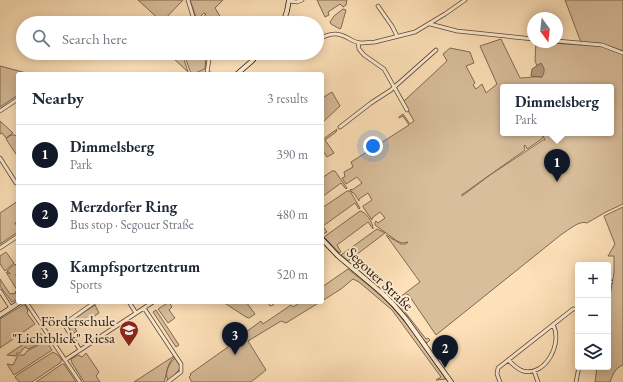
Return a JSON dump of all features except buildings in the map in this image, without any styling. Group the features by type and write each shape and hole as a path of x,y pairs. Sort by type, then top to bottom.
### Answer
{"street":[{"path":"188,0 192,16"},
{"path":"285,16 289,1 297,2 302,0"},
{"path":"324,37 332,34 342,35 353,42 358,43 375,42 415,32 466,0"},
{"path":"378,6 397,36"},
{"path":"430,24 456,31 527,38"},
{"path":"563,42 602,45 623,53"},
{"path":"358,43 359,49 364,55 384,69 393,88 407,110"},
{"path":"340,128 371,103 393,88 436,50"},
{"path":"209,60 209,72"},
{"path":"239,72 253,60"},
{"path":"0,111 16,100"},
{"path":"0,158 16,183"},
{"path":"0,248 16,237"},
{"name":"Segouer Straße","path":"324,241 338,256 394,305 406,319 451,382"},
{"path":"0,291 11,308"},
{"path":"0,315 17,304"},
{"path":"27,304 80,382"},
{"path":"80,350 64,324 93,304"},
{"path":"130,304 136,313"},
{"path":"65,360 150,304"},
{"path":"144,308 181,364 181,372 168,382"},
{"path":"500,382 497,374 498,368 573,309 575,309"},
{"path":"508,360 520,369 526,371 534,371 540,368 546,363 554,349 556,337 553,325"},
{"path":"576,382 578,370"},
{"path":"534,371 538,382"}],"shaded area":[{"path":"138,0 183,0 168,16 155,16"},
{"path":"190,0 223,0 215,8 220,16 204,16 206,14 204,13 201,16 196,16"},
{"path":"317,0 347,0 346,5 343,7 340,4 328,12 329,15 325,17"},
{"path":"565,0 623,0 623,204 587,223 584,222 577,224 562,234 436,335 408,294 397,302 391,298 391,296 396,300 420,282 386,235 401,244 406,244 408,242 402,243 397,241 375,225 376,221 378,223 385,218 380,212 372,218 372,220 363,207 372,200 368,193 359,199 359,201 350,190 362,183 357,177 346,184 342,178 345,177 344,172 353,167 351,162 409,125 403,116 399,118 403,114 410,124 414,121 396,90 396,87 404,101 447,61 443,54 450,48 470,52 474,63 466,66 475,83 473,85 476,89 482,84 486,93 497,84 480,46 501,39 520,78 542,77 541,64 537,66 535,61 536,48 563,48 563,44 582,45","holes":["543,136 545,140 490,175 462,196 462,194 525,150 525,145 527,149 543,138"]},
{"path":"343,9 346,10 340,29 330,22 334,16"},
{"path":"175,60 184,60 188,72"},
{"path":"186,60 206,60 205,69 198,72 190,71"},
{"path":"541,63 544,70 542,77 531,76 532,69"},
{"path":"0,66 22,72 16,72 16,96 0,107"},
{"path":"332,92 340,106 324,121 324,97"},
{"path":"0,121 13,133 6,138 2,133 0,134"},
{"path":"337,129 336,132 325,140 334,153 327,157 324,153 324,139"},
{"path":"11,135 16,136 16,154 6,139"},
{"path":"332,171 335,171 347,188 346,189 341,183 324,196 324,177"},
{"path":"347,191 350,191 360,208 359,209 355,203 324,225 324,207"},
{"path":"16,202 16,233 0,244 0,213"},
{"path":"623,207 623,365 616,370 610,382 595,382 597,370 611,370 611,290 614,272 614,256 608,256 615,244 604,216"},
{"path":"360,211 365,213 369,218 373,229 368,222 337,245 341,252 339,253 324,237"},
{"path":"377,229 385,233 348,261 341,255"},
{"path":"6,252 14,263 5,271 0,264 0,256"},
{"path":"15,264 16,288 6,272 10,273 7,271"},
{"path":"348,269 392,307 413,333 446,379 436,380 441,377 392,310 359,282 353,279 324,300 324,286"},
{"path":"0,279 10,294 16,293 16,300 12,302 0,286"},
{"path":"398,303 426,339 428,338 430,340 427,343 395,305"},
{"path":"166,304 170,304 172,307 169,310 175,318 168,323 158,309"},
{"path":"226,304 248,304 255,314 249,318"},
{"path":"298,304 317,304 286,323 281,321 248,341 266,370 251,382 192,382 189,377 191,375 190,374 235,342 235,340 261,321 263,324 291,305 293,307"},
{"path":"25,305 28,310 27,313 35,324 0,348 0,319"},
{"path":"95,305 99,313 75,329 77,331 72,334 68,326 69,322"},
{"path":"156,310 179,345 176,347 153,312"},
{"path":"40,333 45,339 37,342 36,345 28,349 25,347 20,353 17,353 16,356 7,355"},
{"path":"46,341 52,350 14,375 7,364 13,365 18,355 24,355 27,351"},
{"path":"53,352 62,360 60,363 32,382 19,382 15,377 17,375"},
{"path":"86,353 99,372 96,376 100,382 84,382 72,363 71,359 78,355 82,357"},
{"path":"174,356 168,366 164,382 134,382"},
{"path":"175,358 180,366 179,370 168,381 168,368"},
{"path":"64,364 76,382 36,382"}],"place":[{"name":"Dimmelsberg","path":"557,182"},
{"name":"Förderschule \"Lichtblick\" Riesa","path":"129,347"},
{"name":"Kampfsportzentrum","path":"235,355"},
{"name":"Merzdorfer Ring","path":"445,368"}]}
